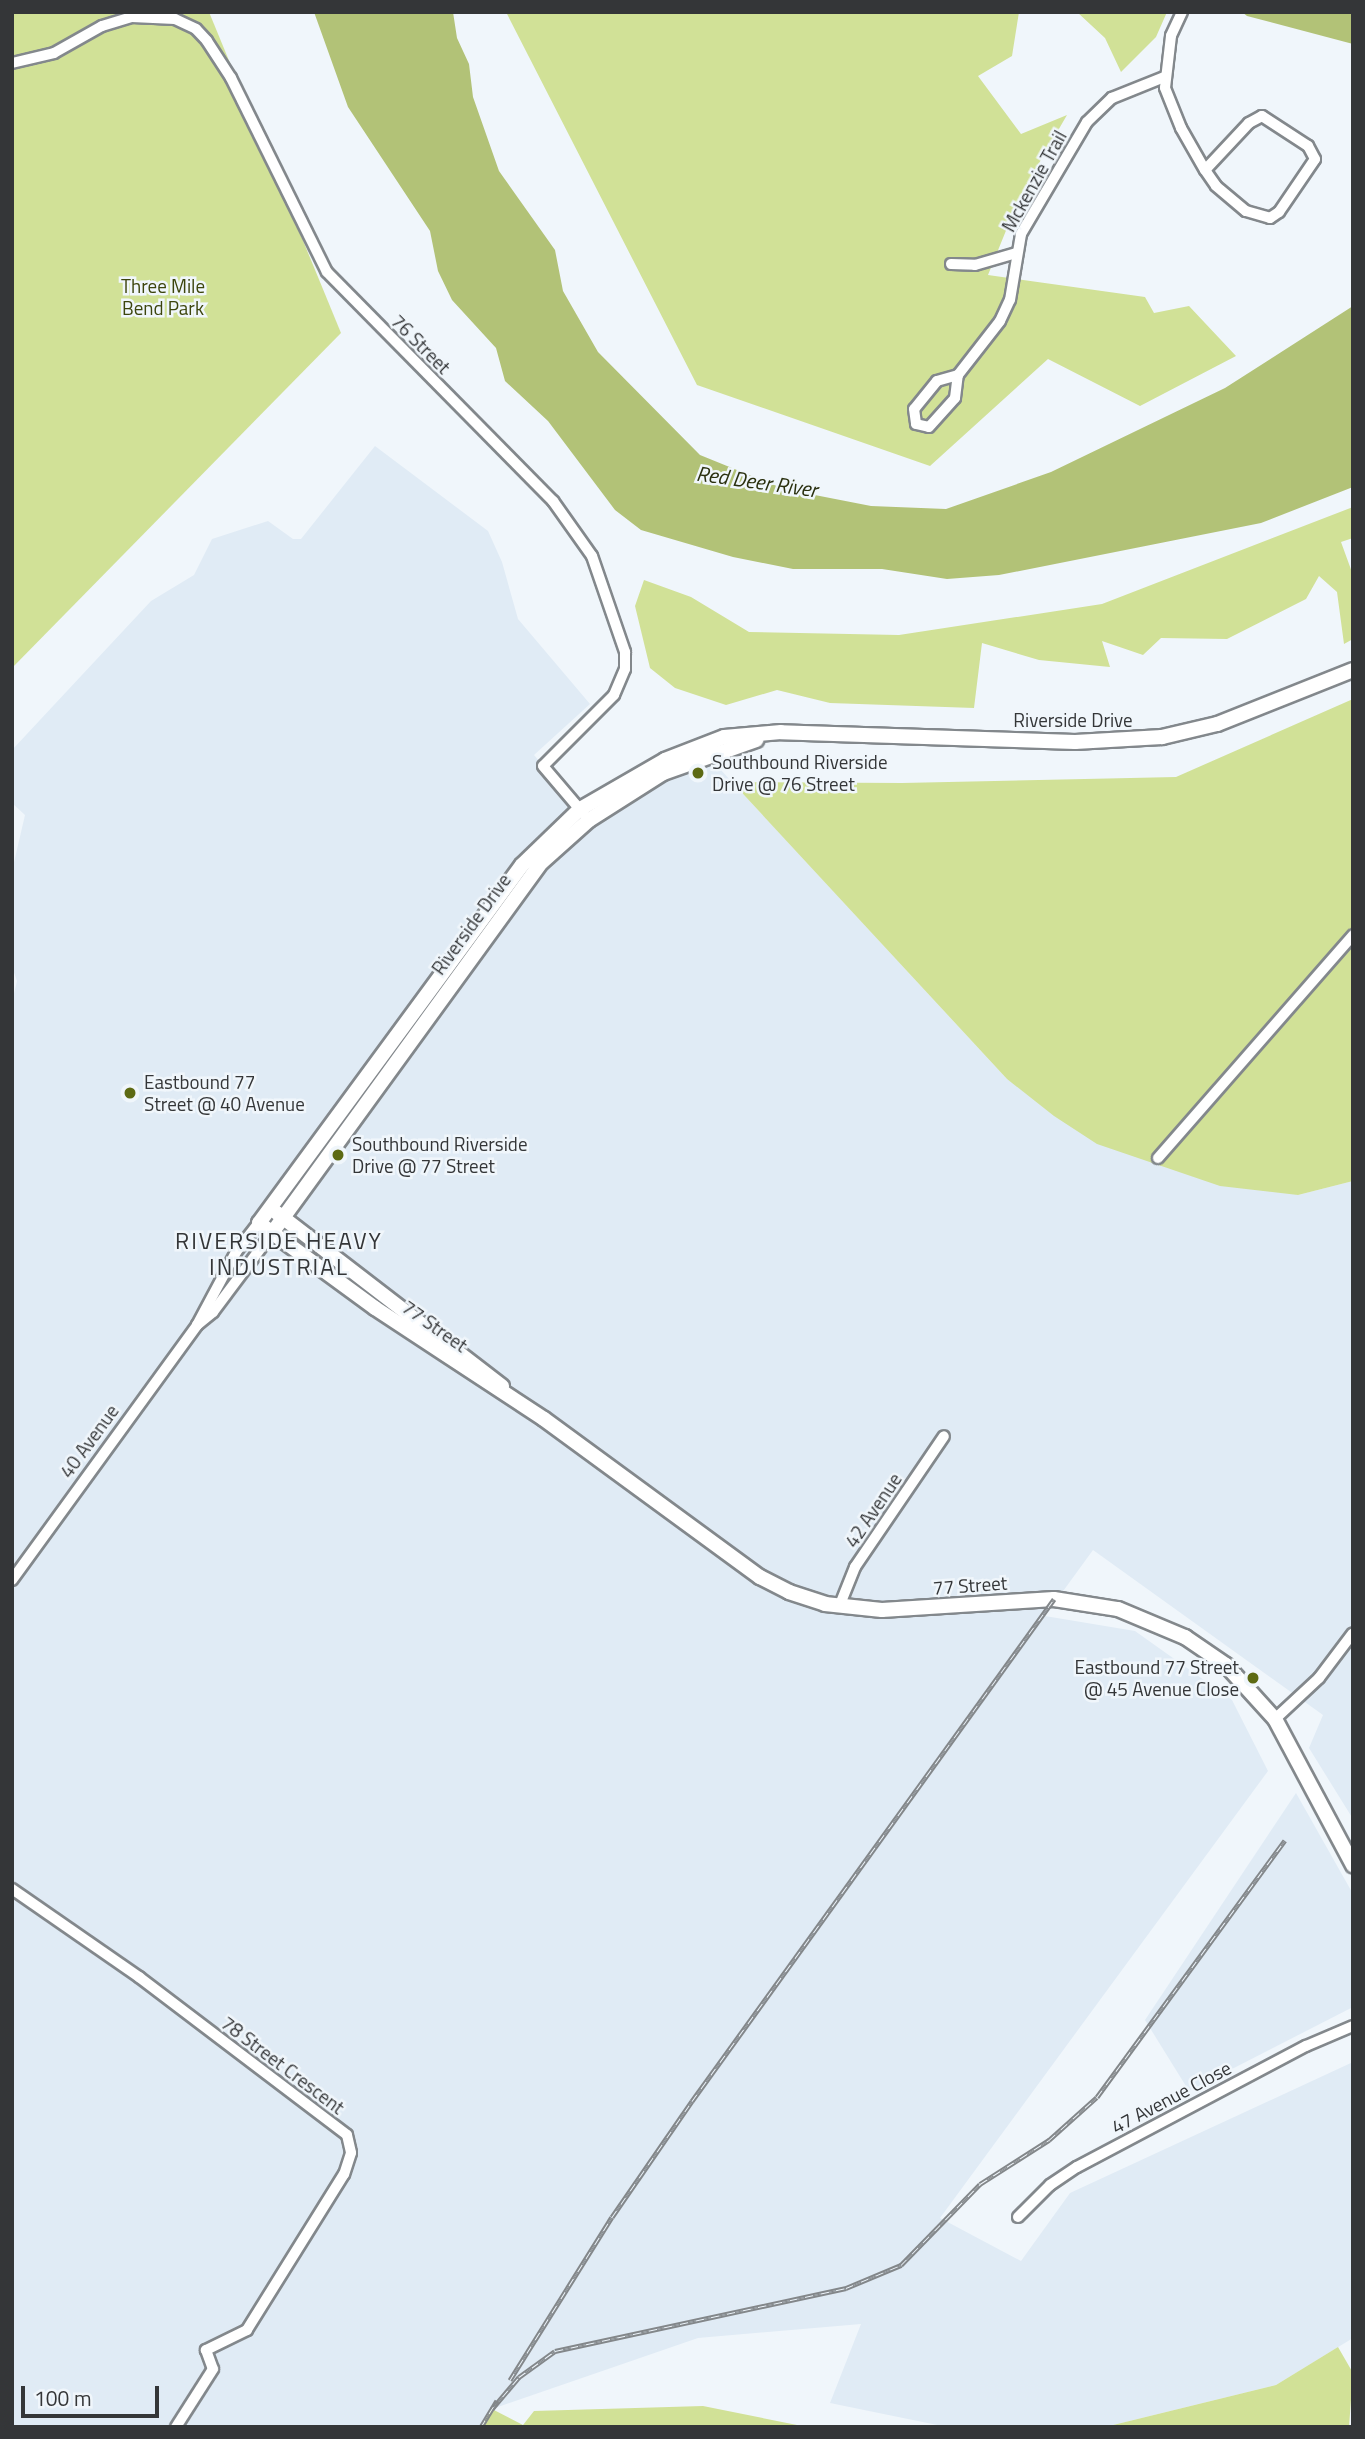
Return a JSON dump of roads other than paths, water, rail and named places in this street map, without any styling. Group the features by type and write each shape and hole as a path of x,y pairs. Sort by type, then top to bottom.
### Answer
{"main road":[{"name":"Riverside Drive","path":"271,1209 522,865 584,815 663,773 780,732 1118,743 1217,724 1353,670"},
{"name":"Riverside Drive","path":"272,1233 528,877 584,815"},
{"name":"77 Street","path":"271,1209 481,1368 524,1406 760,1577 810,1600 839,1607 882,1611 1039,1598 1118,1609 1166,1626 1204,1648 1243,1681 1275,1719 1353,1865"},
{"name":"40 Avenue","path":"259,1223 271,1209"},
{"name":"77 Street","path":"259,1223 479,1380 524,1406"}],"street":[{"path":"1182,12 1171,36 1164,77 1175,114 1205,170 1240,207 1266,218 1279,212 1315,159 1308,146 1262,116 1249,122 1205,170"},
{"name":"76 Street","path":"12,63 54,53 94,30 132,17 176,19 196,29 207,41 230,78 327,272 553,501 592,556 625,652 625,669 614,695 543,766 584,815"},
{"name":"Mckenzie Trail","path":"958,375 940,379 930,389 914,409 916,424 932,425 956,396 958,375 1006,309 1016,253 1029,218 1094,112 1122,92 1164,77"},
{"path":"951,264 967,267 1016,253"},
{"path":"1158,1158 1353,935"},
{"name":"40 Avenue","path":"12,1580 197,1325 236,1252 259,1223"},
{"name":"40 Avenue","path":"197,1325 213,1312 272,1233"},
{"name":"42 Avenue","path":"839,1607 855,1567 944,1436"},
{"path":"1275,1719 1319,1678 1353,1633"},
{"name":"78 Street Crescent","path":"12,1889 139,1977 347,2135 351,2153 344,2174 273,2293 247,2330 206,2350 213,2369 177,2427"},
{"name":"47 Avenue Close","path":"1018,2217 1050,2185 1077,2167 1306,2046 1353,2026"}],"water":[{"name":"Red Deer River","path":"314,12 453,12 457,38 469,64 473,97 499,171 555,250 563,291 598,352 700,455 784,489 871,506 946,509 1051,472 1225,388 1353,306 1353,487 1261,523 999,575 947,579 882,569 793,569 733,557 641,530 615,510 548,421 505,381 496,348 452,300 438,271 430,231 348,107"},
{"path":"1242,12 1353,12 1353,44 1247,16"}],"railway":[{"path":"510,2380 612,2217 692,2101 1054,1599"},
{"path":"492,2409 519,2377 555,2351 846,2288 901,2265 980,2184 1049,2140 1097,2097 1285,1840"},
{"path":"481,2427 497,2400"}],"place":[{"name":"Southbound Riverside Drive @ 76 Street","path":"698,773"},
{"name":"Eastbound 77 Street @ 40 Avenue","path":"130,1093"},
{"name":"Southbound Riverside Drive @ 77 Street","path":"338,1155"},
{"name":"Eastbound 77 Street @ 45 Avenue Close","path":"1253,1678"}],"district":[{"name":"RIVERSIDE HEAVY INDUSTRIAL","path":"279,1254"}],"park label":[{"name":"Three Mile Bend Park","path":"163,297"}]}
